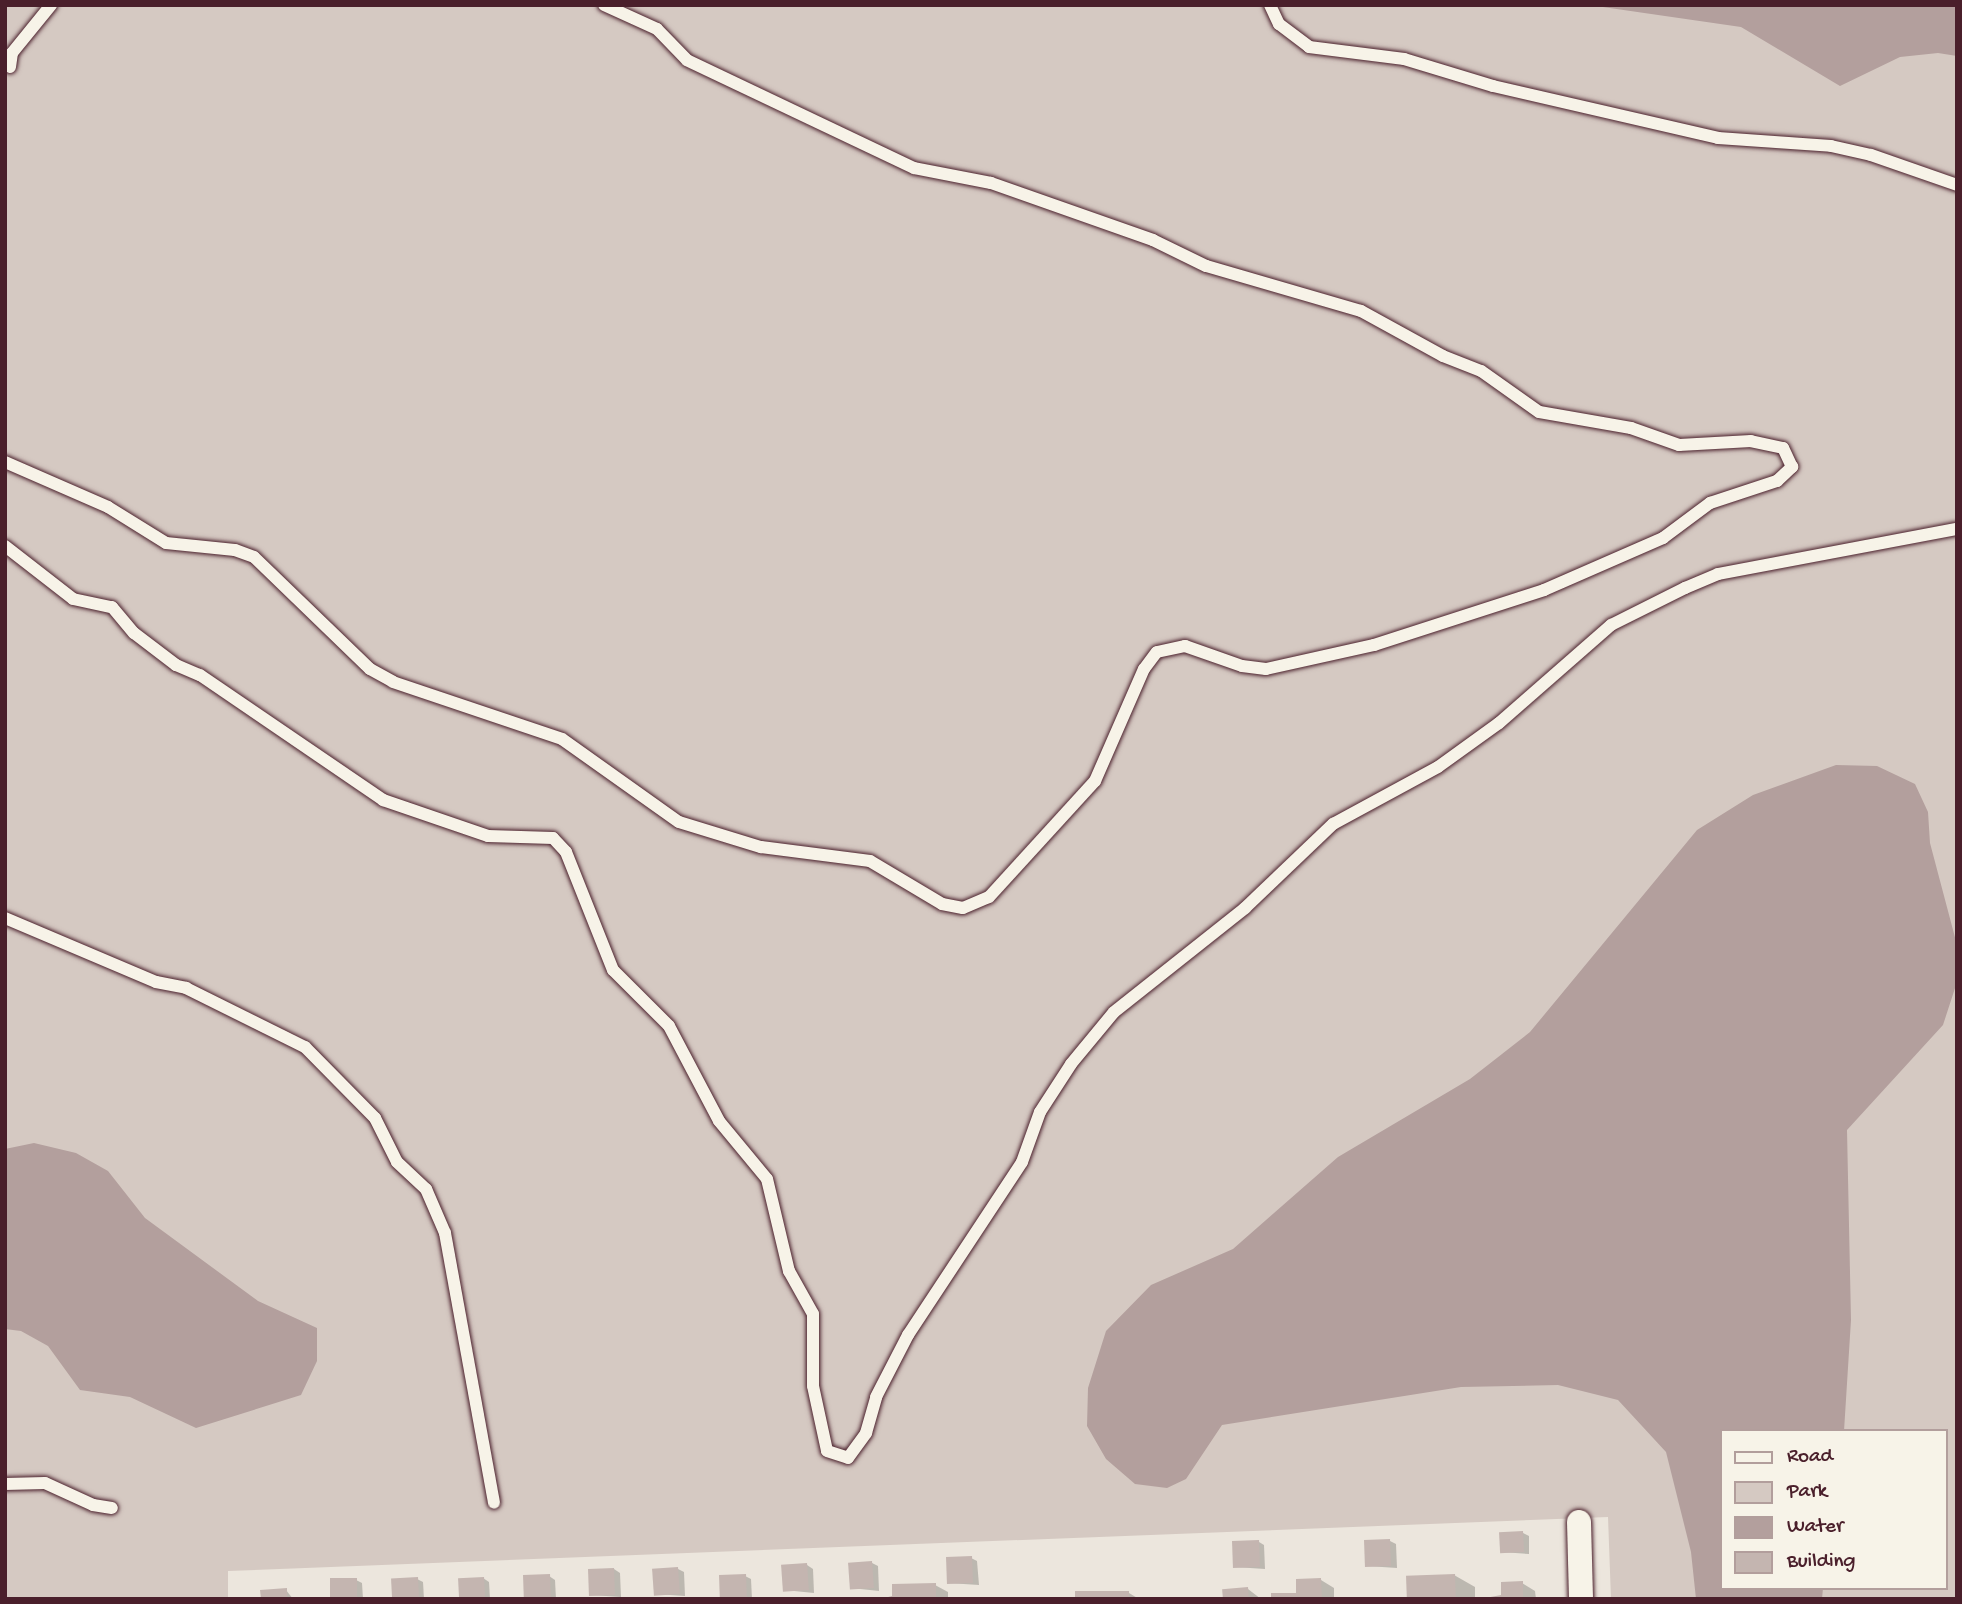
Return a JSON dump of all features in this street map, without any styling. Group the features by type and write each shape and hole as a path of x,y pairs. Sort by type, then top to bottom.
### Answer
{"street":[{"path":"1579,1522 1581,1599"}],"lane":[{"path":"9,68 12,53 51,5"},
{"path":"5,461 108,507 166,543 235,550 254,557 370,669 393,682 562,739 679,822 761,847 870,861 942,904 963,908 989,897 1096,781 1144,669 1157,652 1185,646 1242,666 1266,669 1374,645 1544,590 1663,538 1710,503 1777,481 1792,467 1783,448 1751,441 1679,445 1631,428 1539,412 1481,370 1443,356 1362,310 1206,266 1153,240 991,183 915,168 687,60 657,29 604,5"},
{"path":"1270,5 1279,24 1309,47 1404,59 1493,86 1718,138 1831,146 1871,155 1957,185"},
{"path":"5,545 73,599 112,607 134,633 176,665 200,676 383,800 488,836 553,838 566,852 613,970 668,1026 719,1121 767,1180 789,1271 813,1314 813,1386 827,1451 848,1458 866,1433 876,1397 908,1335 1022,1162 1040,1112 1071,1064 1114,1012 1245,908 1333,824 1438,767 1499,723 1611,625 1685,588 1718,574 1957,528"},
{"path":"5,918 156,982 186,988 305,1047 375,1118 397,1162 426,1189 445,1233 494,1503"},
{"path":"5,1485 45,1483 93,1505 112,1508"}],"green space":[{"path":"5,5 1957,5 1957,1599 1611,1599 1608,1517 228,1571 228,1599 5,1599"}],"water":[{"path":"1589,5 1957,5 1957,56 1938,53 1900,57 1840,86 1741,27"},
{"path":"1836,765 1877,766 1915,784 1928,812 1930,843 1957,945 1957,982 1943,1025 1847,1130 1851,1320 1844,1429 1720,1429 1720,1590 1823,1590 1822,1599 1696,1599 1691,1552 1666,1452 1618,1400 1558,1385 1461,1387 1222,1425 1186,1479 1167,1488 1135,1484 1106,1459 1087,1426 1088,1388 1106,1331 1151,1285 1233,1249 1338,1157 1470,1079 1530,1032 1697,830 1753,795"},
{"path":"34,1143 76,1153 108,1171 145,1218 258,1301 317,1328 317,1361 301,1395 196,1428 130,1397 80,1390 48,1346 21,1331 5,1329 5,1149"}],"building":[{"path":"1523,1531 1524,1552 1500,1553 1499,1532"},
{"path":"1390,1539 1391,1566 1365,1567 1364,1540"},
{"path":"1259,1540 1260,1567 1233,1568 1232,1541"},
{"path":"972,1556 973,1583 947,1584 946,1557"},
{"path":"872,1561 874,1588 850,1590 848,1563"},
{"path":"807,1563 809,1590 783,1592 781,1565"},
{"path":"678,1567 680,1594 654,1596 652,1569"},
{"path":"614,1568 615,1595 589,1596 588,1569"},
{"path":"550,1574 551,1599 524,1599 523,1575"},
{"path":"746,1574 747,1599 720,1599 719,1575"},
{"path":"1455,1574 1456,1599 1407,1599 1406,1576"},
{"path":"418,1577 419,1599 392,1599 391,1578"},
{"path":"484,1577 485,1599 459,1599 458,1578"},
{"path":"330,1578 357,1578 357,1599 330,1599"},
{"path":"1321,1578 1322,1599 1271,1599 1271,1593 1296,1593 1296,1579"},
{"path":"1523,1581 1523,1599 1480,1599 1501,1595 1501,1582"},
{"path":"936,1583 936,1599 880,1599 892,1596 892,1584"},
{"path":"1248,1587 1249,1599 1223,1599 1222,1589"},
{"path":"287,1588 287,1599 261,1599 260,1590"},
{"path":"1075,1591 1129,1591 1129,1599 1075,1599"}]}
